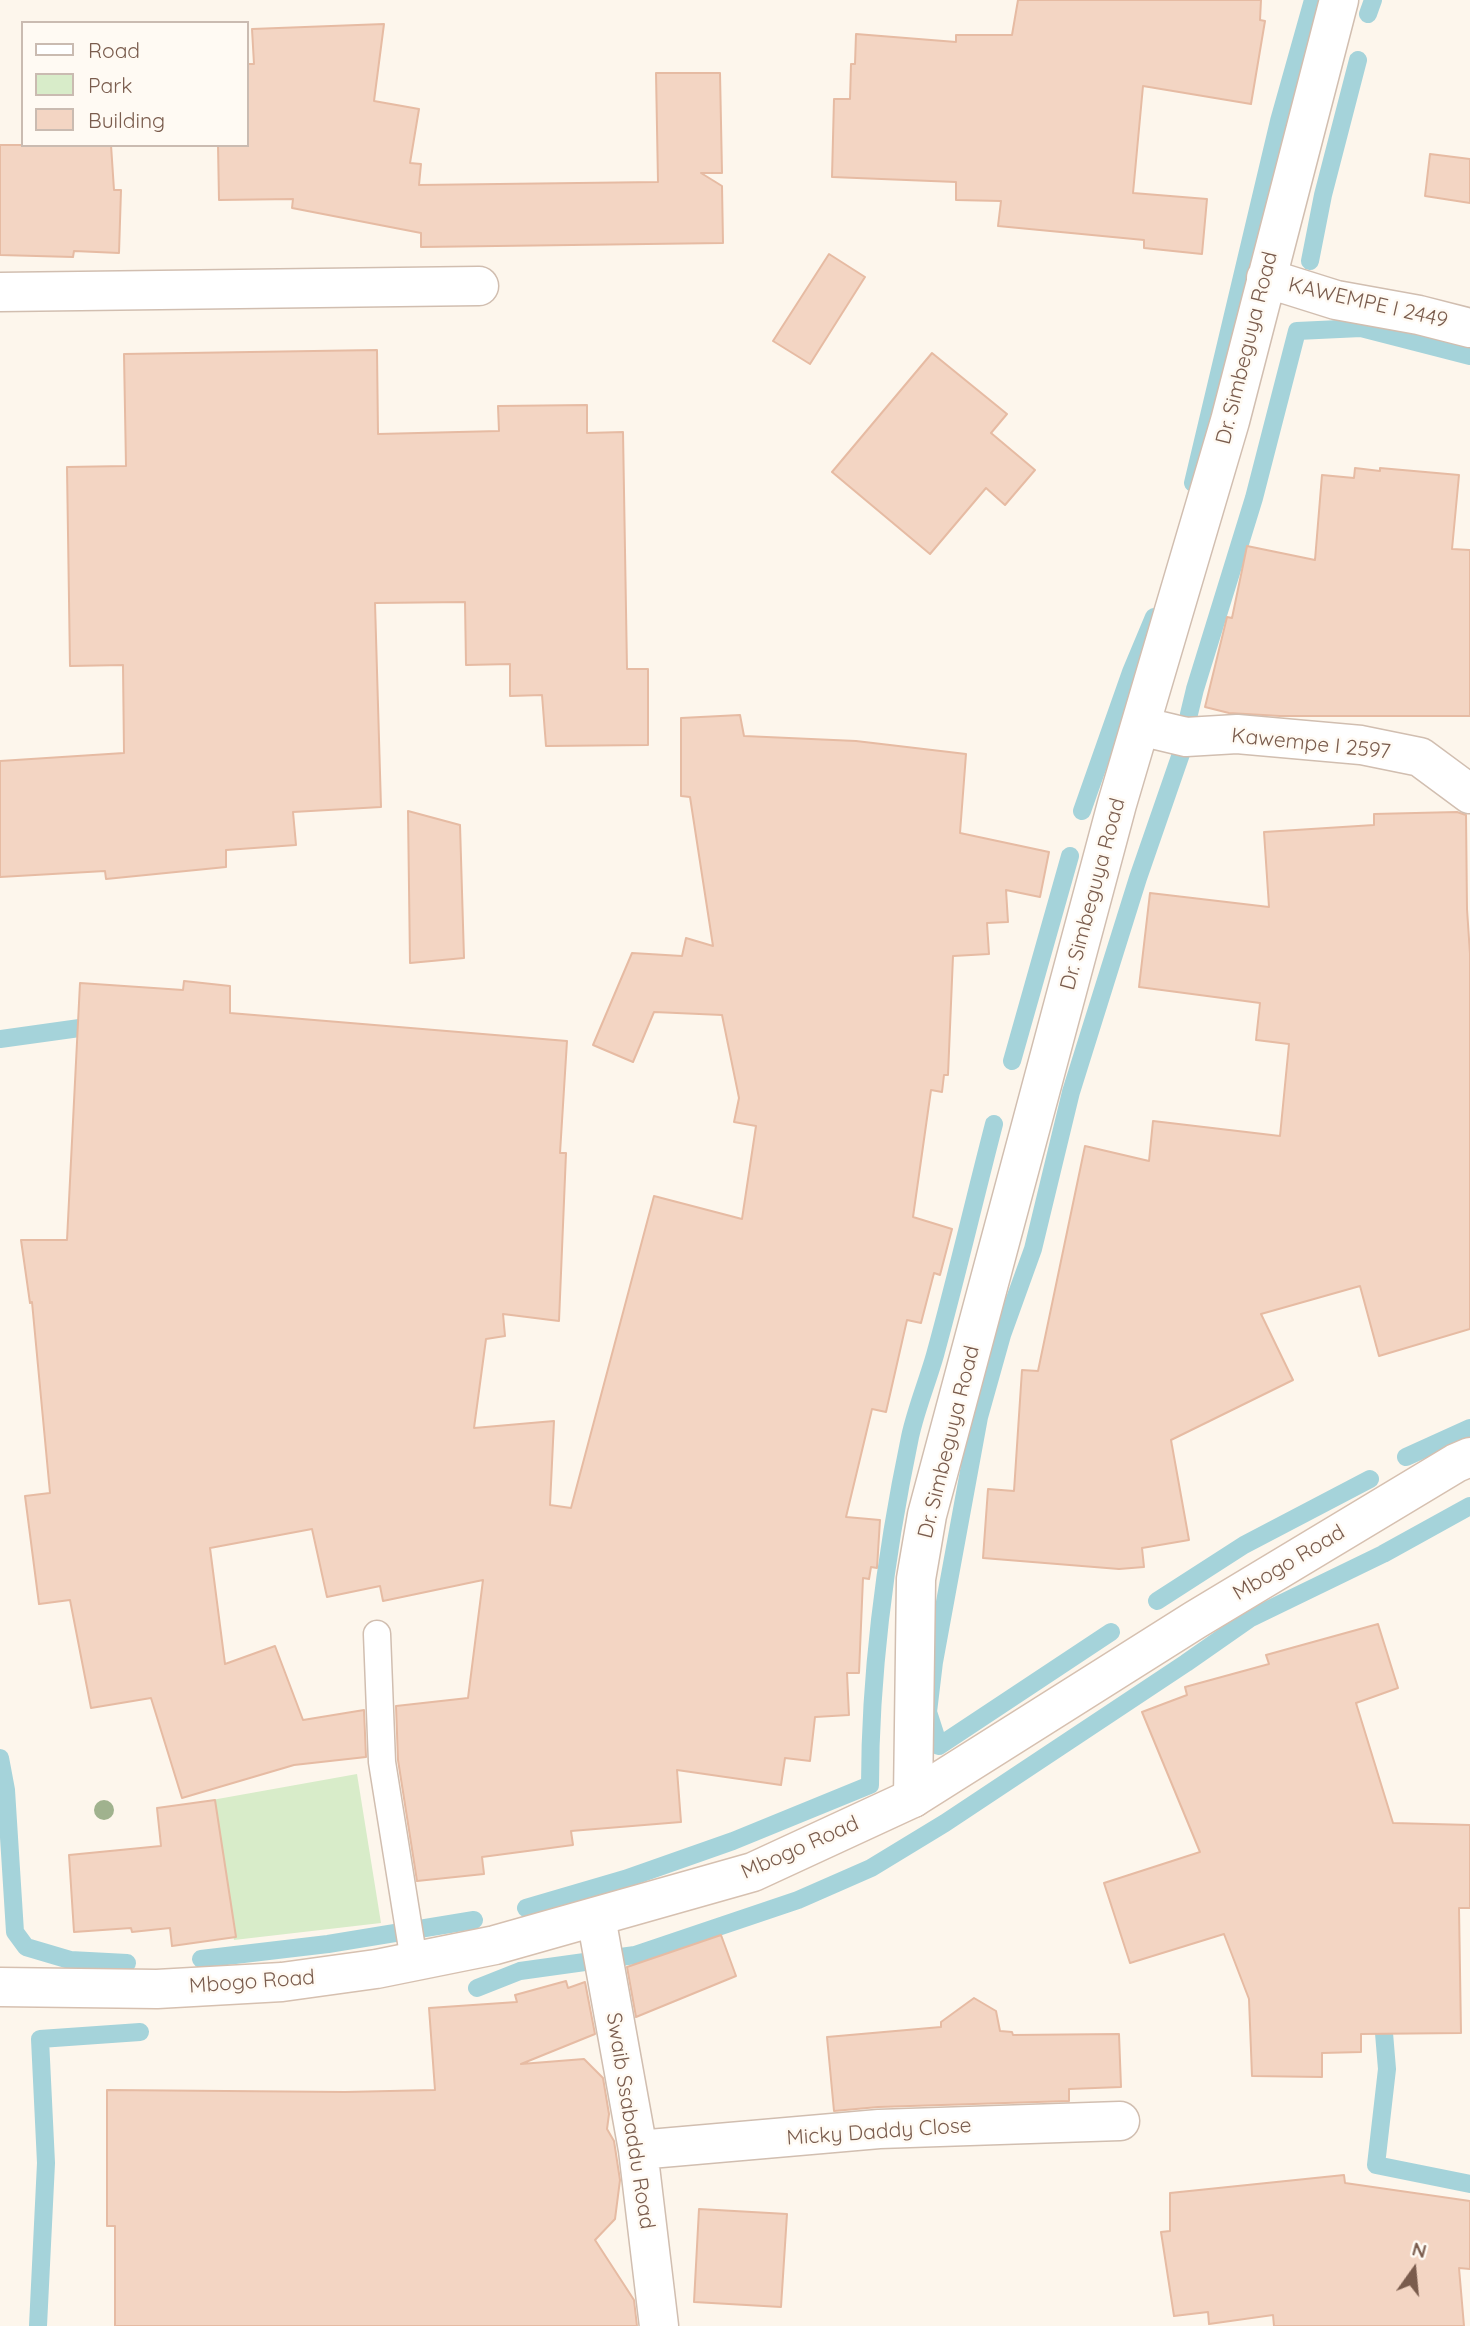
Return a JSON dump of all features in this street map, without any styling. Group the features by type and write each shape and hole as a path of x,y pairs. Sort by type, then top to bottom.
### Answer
{"street":[{"name":"Dr. Simbeguya Road","path":"913,1798 916,1579 927,1515 1117,803 1230,421 1339,0"},
{"name":"KAWEMPE I 2449","path":"1266,278 1336,300 1419,315 1470,328"},
{"path":"0,292 479,286"},
{"name":"Kawempe I 2597","path":"1140,726 1186,737 1251,735 1361,745 1409,754 1420,757 1470,794"},
{"name":"Mbogo Road","path":"0,1987 157,1989 282,1982 495,1945 753,1872 913,1798 1195,1620 1470,1457"},
{"name":"Swaib Ssabaddu Road","path":"596,1917 638,2150 659,2326"},
{"name":"Micky Daddy Close","path":"638,2150 879,2129 1120,2121"}],"lane":[{"path":"377,1634 382,1762 414,1961"}],"green space":[{"path":"357,1774 381,1923 234,1940 212,1800"}],"building":[{"path":"1018,0 1261,0 1260,20 1265,21 1251,104 1143,86 1133,193 1207,199 1202,254 1144,248 1144,240 998,226 1001,201 956,200 956,182 832,177 834,99 850,99 851,64 855,64 856,34 956,42 956,35 1012,35"},
{"path":"384,24 374,101 419,109 410,163 421,164 419,185 658,182 656,73 720,73 722,173 701,173 722,186 723,243 421,247 421,233 292,208 293,199 219,200 218,147 248,147 248,64 254,64 252,29"},
{"path":"0,145 111,147 114,190 121,190 119,253 74,251 73,257 0,255"},
{"path":"1430,154 1470,159 1470,203 1425,196"},
{"path":"829,254 865,277 810,364 773,341"},
{"path":"377,350 378,434 499,431 498,406 587,405 587,433 623,432 627,669 648,669 648,745 546,746 542,695 510,696 510,664 466,665 465,602 375,603 381,807 293,812 296,845 226,850 226,867 106,879 105,871 0,877 0,761 124,753 123,665 70,666 67,467 126,466 124,354"},
{"path":"932,353 1007,414 991,433 1035,470 1005,505 986,488 930,554 832,472"},
{"path":"1355,468 1459,475 1452,549 1470,550 1470,716 1280,716 1229,713 1205,707 1227,617 1232,618 1247,546 1315,560 1322,475 1354,478"},
{"path":"740,715 744,736 856,741 966,754 960,833 1049,852 1040,897 1006,890 1008,922 987,923 989,954 953,956 948,1075 944,1075 942,1092 931,1090 913,1217 952,1229 940,1275 934,1273 921,1323 907,1320 886,1412 872,1409 846,1517 880,1520 877,1568 871,1567 869,1579 863,1578 859,1673 847,1673 849,1715 815,1717 810,1761 785,1758 781,1785 677,1770 681,1822 571,1831 573,1845 482,1857 484,1874 417,1881 398,1760 396,1706 468,1698 483,1580 383,1601 380,1586 327,1597 312,1529 210,1548 225,1664 275,1646 303,1720 364,1710 366,1757 294,1765 182,1798 151,1698 91,1708 70,1600 39,1604 25,1496 50,1493 32,1302 30,1303 21,1240 67,1240 80,983 183,990 184,981 230,986 230,1013 567,1041 560,1153 566,1153 559,1321 503,1314 505,1336 486,1339 474,1428 554,1421 550,1505 571,1508 654,1196 742,1219 756,1126 734,1122 739,1098 722,1015 654,1012 633,1062 593,1045 632,953 682,956 686,938 713,946 690,797 681,796 681,718"},
{"path":"408,811 460,825 464,958 410,963"},
{"path":"1457,812 1466,815 1470,954 1470,1329 1379,1356 1360,1286 1261,1314 1293,1380 1171,1440 1189,1540 1142,1548 1144,1567 1119,1569 983,1558 988,1489 1014,1491 1022,1370 1038,1371 1085,1146 1149,1161 1153,1121 1280,1136 1289,1044 1256,1040 1260,1003 1139,987 1150,893 1269,907 1264,832 1374,825 1374,814"},
{"path":"1378,1624 1398,1688 1356,1703 1393,1823 1470,1825 1470,1908 1459,1908 1461,2033 1361,2034 1361,2052 1322,2053 1322,2077 1252,2076 1249,1999 1224,1934 1130,1963 1104,1883 1200,1852 1142,1712 1187,1695 1185,1687 1269,1664 1266,1655"},
{"path":"215,1800 236,1937 172,1946 170,1928 132,1932 131,1928 74,1932 69,1855 161,1846 157,1808"},
{"path":"721,1935 736,1976 636,2017 627,1967"},
{"path":"566,1981 568,1988 585,1982 595,2034 521,2064 584,2059 603,2078 609,2114 607,2129 614,2141 620,2180 615,2219 595,2240 634,2300 637,2326 115,2326 115,2226 107,2226 107,2090 435,2090 429,2008 517,2002 515,1995"},
{"path":"974,1998 996,2011 1000,2031 1012,2032 1013,2035 1119,2034 1121,2087 1069,2089 1069,2101 878,2107 834,2111 827,2037 941,2027 941,2022"},
{"path":"1344,2175 1345,2183 1470,2201 1470,2269 1459,2268 1464,2326 1274,2326 1273,2315 1209,2324 1208,2312 1174,2316 1161,2232 1170,2231 1170,2193"},
{"path":"699,2209 787,2214 781,2307 694,2302"}],"waterway":[{"path":"1193,483 1279,121 1313,0"},
{"path":"1368,14 1373,0"},
{"path":"1310,261 1323,195 1358,60"},
{"path":"1189,714 1254,498 1297,331 1361,328 1470,356"},
{"path":"1082,811 1131,672 1154,617"},
{"path":"1111,1632 939,1746 928,1712 934,1662 979,1417 1002,1335 1033,1249 1071,1092 1138,878 1182,751"},
{"path":"1012,1061 1070,856"},
{"path":"0,1039 101,1025"},
{"path":"526,1908 625,1879 733,1841 870,1785 876,1653 901,1480 912,1427 943,1326 994,1124"},
{"path":"1406,1457 1470,1428"},
{"path":"1157,1601 1244,1545 1370,1479"},
{"path":"477,1988 520,1971 635,1955 798,1900 871,1868 945,1823 1249,1619 1383,1554 1470,1506"},
{"path":"0,1758 6,1790 15,1932 26,1947 70,1960 127,1963"},
{"path":"201,1959 328,1944 474,1920"},
{"path":"1382,2009 1387,2069 1376,2165 1470,2184"},
{"path":"38,2326 46,2163 40,2039 140,2032"}]}
